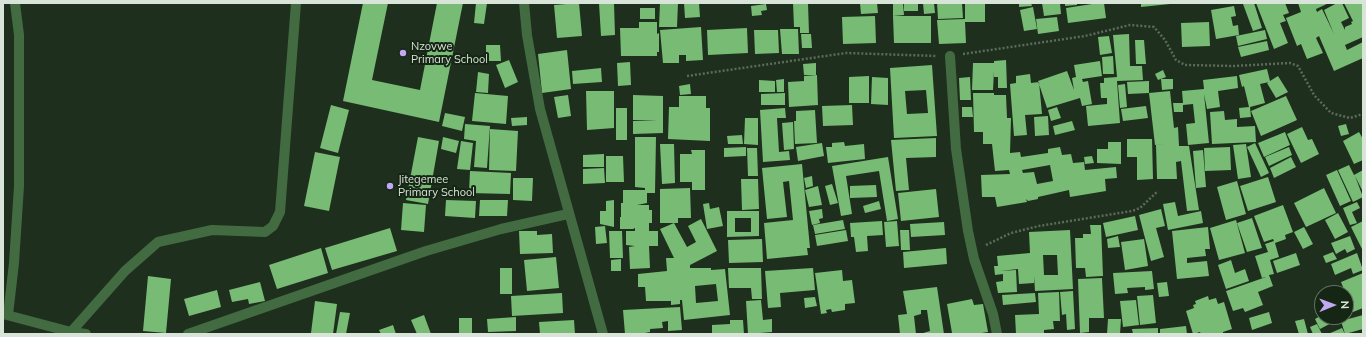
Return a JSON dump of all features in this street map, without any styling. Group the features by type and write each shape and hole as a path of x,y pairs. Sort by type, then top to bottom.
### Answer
{"street":[{"path":"15,3 19,35 19,186 14,263 5,315 70,332 86,334"},
{"path":"70,332 125,270 158,242 212,230 265,232 273,226 280,212 296,3"},
{"path":"524,3 540,110 558,168 568,214 603,334"},
{"path":"950,56 956,149 974,259 993,314 997,334"},
{"path":"188,334 426,251 501,229 568,214"}],"path":[{"path":"687,76 846,53 950,56 1085,36 1130,25 1154,27 1163,36 1176,60 1185,65 1234,66 1290,63 1298,66 1314,95 1331,113 1350,118 1363,114"},
{"path":"974,259 988,242 1011,233 1039,226 1132,211 1140,208 1158,191"}],"building":[{"path":"363,3 388,3 372,80 420,90 437,3 463,3 439,122 343,101"},
{"path":"476,3 487,3 484,24 474,23"},
{"path":"579,3 582,36 557,38 554,5"},
{"path":"599,3 614,3 615,35 601,36"},
{"path":"660,3 678,3 677,27 659,27"},
{"path":"684,3 699,3 700,17 685,18"},
{"path":"793,3 808,3 809,33 800,33 800,27 794,27"},
{"path":"860,3 877,3 878,13 861,14"},
{"path":"893,3 903,3 904,15 893,16"},
{"path":"904,3 918,3 918,11 904,11"},
{"path":"923,3 934,3 935,13 924,14"},
{"path":"937,3 962,3 963,18 938,19"},
{"path":"965,3 985,3 985,22 965,22 966,43 939,44 937,20 965,19"},
{"path":"1019,3 1031,3 1032,6 1019,7"},
{"path":"1042,3 1060,3 1061,14 1044,16"},
{"path":"1065,3 1077,3 1077,5 1065,6"},
{"path":"1092,3 1104,3 1106,18 1068,23 1066,8"},
{"path":"1141,3 1170,3 1170,4 1141,7"},
{"path":"1254,3 1262,28 1253,31 1243,4"},
{"path":"1256,3 1285,3 1289,13 1283,15 1286,21 1280,23 1288,43 1274,49"},
{"path":"1298,3 1329,3 1316,9 1317,12 1322,9 1334,34 1324,10 1337,3 1342,3 1349,18 1341,22 1345,30 1345,27 1352,24 1351,22 1353,21 1344,3 1363,3 1363,37 1345,45 1347,50 1363,42 1363,58 1334,71 1319,36 1316,38 1323,53 1307,59 1301,44 1297,46 1286,18 1301,12"},
{"path":"766,4 767,10 761,11 762,15 752,16 751,6"},
{"path":"1234,6 1236,16 1231,17 1233,26 1238,25 1239,35 1216,39 1211,10"},
{"path":"1033,7 1037,29 1024,31 1020,10"},
{"path":"640,8 655,8 655,19 640,19"},
{"path":"875,16 876,43 843,44 842,17"},
{"path":"893,16 931,16 931,43 894,43"},
{"path":"1057,17 1059,31 1038,34 1036,19"},
{"path":"639,22 657,22 657,34 659,33 659,52 657,52 657,56 621,56 620,28 639,28"},
{"path":"1209,22 1210,46 1182,47 1181,23"},
{"path":"701,27 703,60 686,61 686,55 679,55 679,63 663,63 660,30"},
{"path":"747,28 748,53 708,55 707,30"},
{"path":"780,29 798,29 799,54 782,54"},
{"path":"754,30 778,30 779,53 755,54"},
{"path":"1265,30 1267,39 1238,46 1236,36"},
{"path":"801,34 811,34 812,48 802,48"},
{"path":"1129,34 1130,66 1142,66 1143,80 1117,81 1120,123 1088,126 1086,106 1107,104 1107,98 1101,98 1100,83 1104,83 1104,78 1117,77 1113,35"},
{"path":"1109,36 1112,53 1100,55 1098,37"},
{"path":"1135,40 1144,40 1146,64 1136,64"},
{"path":"1267,41 1269,50 1241,57 1238,47"},
{"path":"486,45 500,45 501,61 486,61"},
{"path":"567,50 571,89 542,93 538,54"},
{"path":"1113,56 1114,74 1103,74 1102,57"},
{"path":"509,60 518,82 505,88 496,65"},
{"path":"1006,60 1007,88 998,88 998,77 994,77 994,71 993,90 972,90 973,63 994,63 994,61"},
{"path":"1100,61 1102,76 1082,79 1083,82 1088,81 1092,104 1082,106 1080,98 1047,108 1038,81 1067,71 1074,90 1072,78 1076,77 1074,65"},
{"path":"630,62 631,85 618,86 617,63"},
{"path":"816,63 816,75 804,75 803,64"},
{"path":"932,65 937,136 894,138 890,68","holes":["926,90 928,113 907,114 905,91"]},
{"path":"601,68 602,82 573,84 572,71"},
{"path":"1267,69 1270,81 1278,76 1288,92 1276,98 1267,83 1269,82 1260,84 1265,103 1250,107 1251,117 1240,118 1239,108 1249,107 1244,86 1242,87 1239,75"},
{"path":"1163,70 1166,77 1158,80 1155,74"},
{"path":"478,72 489,74 488,93 476,92"},
{"path":"1030,74 1031,83 1039,82 1042,114 1025,115 1027,135 1014,136 1010,84 1016,83 1016,76"},
{"path":"817,75 818,105 789,107 788,82 804,81 804,76"},
{"path":"869,76 869,103 849,103 849,77"},
{"path":"1237,76 1238,88 1218,91 1220,107 1207,109 1204,94 1209,143 1188,145 1186,124 1195,123 1193,104 1183,105 1183,112 1174,112 1173,103 1183,103 1182,91 1204,89 1203,80"},
{"path":"872,77 888,78 888,105 871,104"},
{"path":"970,77 971,100 960,100 959,78"},
{"path":"784,79 784,92 777,92 776,80"},
{"path":"1161,79 1173,79 1173,89 1162,90"},
{"path":"759,80 775,81 775,92 759,92"},
{"path":"1149,81 1149,93 1128,94 1127,82"},
{"path":"690,84 691,94 680,95 679,86"},
{"path":"1125,84 1127,107 1120,108 1118,85"},
{"path":"586,91 614,91 614,128 587,130"},
{"path":"1170,91 1174,128 1178,127 1179,146 1189,146 1199,210 1187,211 1181,161 1176,162 1177,179 1157,179 1156,145 1169,144 1155,145 1149,93"},
{"path":"475,93 508,96 506,124 472,121"},
{"path":"785,93 785,105 761,105 761,94"},
{"path":"973,93 994,93 994,95 1006,95 1007,118 1011,118 1010,153 1020,152 1021,157 1048,153 1048,149 1060,147 1062,155 1071,154 1073,163 1084,162 1085,170 1116,167 1117,178 1105,179 1106,191 1070,197 1069,190 1038,197 1038,199 1028,201 1026,199 1027,202 997,207 995,197 982,197 981,175 1010,174 1009,170 995,171 992,144 983,144 983,132 974,132","holes":["1050,165 1053,181 1037,184 1034,172 1023,173 1022,170"]},
{"path":"568,95 571,116 558,118 554,97"},
{"path":"633,95 663,96 663,133 633,134 633,121 658,121 633,120"},
{"path":"679,96 706,96 706,108 710,108 710,141 668,139 669,107 679,107"},
{"path":"1286,96 1297,120 1261,136 1251,111"},
{"path":"331,105 349,110 338,153 320,148"},
{"path":"852,105 853,125 823,126 822,106"},
{"path":"1146,106 1148,118 1123,121 1121,109"},
{"path":"962,107 972,107 973,117 962,117"},
{"path":"1057,107 1061,118 1051,121 1048,110"},
{"path":"616,108 627,108 627,140 616,140"},
{"path":"785,108 786,118 777,118 779,152 789,151 790,160 763,162 760,110"},
{"path":"815,110 817,143 795,144 794,121 796,121 796,111"},
{"path":"1224,111 1225,120 1237,119 1237,127 1255,126 1256,142 1212,144 1210,112"},
{"path":"445,113 465,117 462,131 442,126"},
{"path":"1048,116 1049,135 1035,136 1034,117"},
{"path":"527,117 527,125 512,126 511,118"},
{"path":"745,118 758,118 758,145 744,144"},
{"path":"1072,121 1075,130 1055,135 1053,126"},
{"path":"793,122 794,149 784,150 782,123"},
{"path":"465,124 490,126 487,168 474,167 476,141 464,139"},
{"path":"1346,124 1349,134 1341,136 1338,126"},
{"path":"1302,127 1308,140 1312,139 1319,154 1301,163 1287,134"},
{"path":"490,129 518,131 516,171 489,170"},
{"path":"1285,132 1290,145 1264,157 1258,143"},
{"path":"1359,132 1363,139 1363,160 1354,164 1343,141"},
{"path":"742,135 743,144 728,144 727,136"},
{"path":"418,137 439,141 428,204 406,200"},
{"path":"443,137 459,141 456,153 441,149"},
{"path":"635,137 656,137 655,193 647,193 647,203 637,205 649,205 649,210 652,210 652,223 649,223 649,231 658,231 658,246 649,246 650,268 630,269 629,247 635,246 626,245 626,231 635,231 635,228 620,229 623,190 645,190 645,188 635,187"},
{"path":"936,138 936,157 906,158 909,190 896,191 891,140"},
{"path":"1127,139 1152,139 1153,179 1137,180 1137,157 1127,157"},
{"path":"461,141 473,143 470,170 457,169"},
{"path":"844,142 845,146 864,144 865,159 828,163 826,147 832,147 832,143"},
{"path":"1108,142 1121,142 1121,164 1097,163 1097,149 1108,149"},
{"path":"822,143 824,156 798,161 796,147"},
{"path":"1255,143 1269,173 1261,177 1247,147"},
{"path":"660,144 674,144 675,183 662,184"},
{"path":"1246,144 1251,177 1238,179 1233,145"},
{"path":"746,147 746,156 724,157 724,148"},
{"path":"1230,147 1231,170 1205,171 1204,148"},
{"path":"1289,147 1292,155 1269,166 1265,157"},
{"path":"747,148 757,148 758,176 748,176"},
{"path":"691,150 705,150 705,190 692,190 692,182 680,182 680,154 692,154"},
{"path":"1203,150 1206,187 1196,188 1193,151"},
{"path":"315,152 340,157 329,211 304,206"},
{"path":"604,154 604,167 583,167 583,155"},
{"path":"606,156 623,156 624,182 606,182"},
{"path":"1092,156 1094,163 1085,164 1084,157"},
{"path":"888,157 898,219 887,221 879,171 846,176 852,214 841,216 832,166"},
{"path":"1291,157 1296,167 1274,178 1270,168"},
{"path":"802,164 810,248 807,248 808,255 767,259 764,223 793,220 789,181 783,182 787,217 767,219 762,168"},
{"path":"1349,165 1354,175 1363,170 1363,192 1355,176 1363,197 1353,202 1338,170"},
{"path":"604,168 605,183 583,184 583,169"},
{"path":"1337,170 1351,201 1340,206 1326,175"},
{"path":"470,171 511,173 510,194 469,193"},
{"path":"812,176 813,186 806,188 804,178"},
{"path":"1268,177 1276,202 1248,211 1240,186"},
{"path":"513,178 533,178 532,201 513,200"},
{"path":"741,179 758,179 759,209 742,210"},
{"path":"1237,181 1246,214 1226,220 1217,187"},
{"path":"832,184 838,203 830,205 825,186"},
{"path":"876,185 877,197 850,198 850,186"},
{"path":"818,186 822,205 809,207 805,190"},
{"path":"690,188 691,218 678,218 678,223 660,223 660,189"},
{"path":"1324,188 1336,213 1306,227 1294,203"},
{"path":"936,189 939,217 901,221 898,193"},
{"path":"446,200 476,201 475,218 445,216"},
{"path":"480,200 508,200 507,216 479,216"},
{"path":"614,200 614,227 600,224 600,211 606,211 606,201"},
{"path":"879,201 881,209 865,213 863,206"},
{"path":"1175,202 1178,216 1201,211 1203,223 1168,230 1163,204"},
{"path":"1357,202 1360,208 1352,212 1357,223 1350,225 1343,208"},
{"path":"403,203 426,205 424,232 401,230"},
{"path":"709,203 710,209 719,207 723,226 707,229 703,204"},
{"path":"1283,205 1293,232 1285,235 1286,239 1275,243 1279,257 1270,260 1274,274 1269,275 1273,286 1258,292 1263,305 1245,312 1243,308 1233,311 1226,291 1266,277 1262,278 1255,256 1268,252 1265,244 1274,241 1273,239 1264,242 1254,216"},
{"path":"822,209 823,218 819,219 820,223 812,225 809,211"},
{"path":"1161,209 1165,226 1156,228 1164,257 1151,261 1139,215"},
{"path":"727,211 759,211 759,236 727,237","holes":["735,218 751,218 751,232 735,232"]},
{"path":"1338,213 1348,232 1335,239 1325,220"},
{"path":"1135,216 1138,230 1106,237 1103,223"},
{"path":"1252,218 1262,248 1247,252 1237,223"},
{"path":"701,219 717,251 690,265 690,268 711,268 711,270 725,269 730,315 684,320 682,300 680,300 680,304 671,305 671,301 646,301 645,287 638,287 638,274 667,271 666,258 674,258 660,229 674,223 687,247 696,242 688,226","holes":["716,284 718,301 696,303 695,286"]},
{"path":"843,220 845,229 815,234 813,225"},
{"path":"1236,220 1245,253 1219,260 1210,228"},
{"path":"882,221 883,235 867,236 868,251 856,252 854,237 851,237 850,223"},
{"path":"897,221 899,246 886,247 884,222"},
{"path":"1363,221 1363,251 1351,227"},
{"path":"944,222 945,235 911,237 910,224"},
{"path":"1090,225 1101,225 1103,276 1086,277 1085,268 1076,268 1075,238 1083,238 1083,234 1091,234"},
{"path":"605,226 607,243 596,244 595,227"},
{"path":"1208,227 1210,249 1205,249 1206,256 1187,258 1187,263 1207,261 1209,276 1177,279 1172,231"},
{"path":"1304,227 1313,244 1303,249 1294,232"},
{"path":"390,228 397,251 332,270 325,248"},
{"path":"846,230 848,241 817,246 815,235"},
{"path":"900,230 909,230 910,250 901,250"},
{"path":"1070,230 1073,289 1035,291 1034,276 1034,283 1019,284 1018,269 1000,271 1016,270 1017,292 998,293 996,282 1003,281 1003,274 995,275 994,266 998,266 997,256 1030,253 1029,232","holes":["1043,255 1057,255 1058,275 1044,275"]},
{"path":"519,231 537,231 537,235 552,234 553,253 520,254"},
{"path":"609,231 622,231 623,258 610,258"},
{"path":"1118,236 1120,247 1108,248 1107,239"},
{"path":"1350,236 1355,249 1347,253 1345,249 1336,254 1331,243"},
{"path":"762,239 763,262 729,263 728,240"},
{"path":"1144,239 1148,266 1125,270 1121,242"},
{"path":"321,248 328,273 277,289 269,265"},
{"path":"946,248 947,264 904,268 903,252"},
{"path":"1333,252 1337,259 1326,263 1323,256"},
{"path":"1296,253 1300,265 1277,273 1273,261"},
{"path":"1357,253 1363,270 1353,274 1351,268 1335,275 1331,264"},
{"path":"556,257 559,288 527,291 524,260"},
{"path":"621,259 621,271 611,271 611,260"},
{"path":"1231,260 1235,273 1245,269 1249,281 1226,289 1218,265"},
{"path":"500,268 512,268 512,294 500,294"},
{"path":"728,268 761,268 762,299 752,299 751,288 729,288"},
{"path":"813,268 815,290 780,293 781,307 768,308 765,271"},
{"path":"842,270 843,281 852,280 855,303 845,304 845,310 832,312 831,309 826,310 827,313 821,314 815,273"},
{"path":"1152,271 1154,289 1145,290 1145,287 1127,288 1128,293 1115,294 1113,273"},
{"path":"1363,273 1363,308 1354,312 1354,285 1342,285 1341,282"},
{"path":"148,276 171,279 166,333 143,331"},
{"path":"1102,278 1104,318 1089,318 1089,332 1080,333 1078,279"},
{"path":"260,282 265,301 249,304 248,299 232,302 229,290"},
{"path":"1167,282 1169,296 1159,297 1157,283"},
{"path":"937,287 944,334 920,334 930,331 927,310 921,310 921,314 914,316 916,334 900,334 898,315 907,314 903,291"},
{"path":"217,290 221,307 189,316 184,299"},
{"path":"1073,291 1075,329 1067,330 1066,314 1062,315 1060,292"},
{"path":"1059,292 1060,321 1053,321 1054,329 1044,330 1044,334 1016,334 1015,315 1039,314 1038,293"},
{"path":"562,293 563,313 512,316 511,296"},
{"path":"1035,293 1036,302 1003,305 1002,295"},
{"path":"1153,295 1156,323 1140,325 1137,296"},
{"path":"1208,296 1209,300 1216,298 1218,304 1224,302 1232,329 1223,332 1223,334 1201,334 1200,332 1193,334 1186,311 1194,308 1193,305 1196,304 1195,301"},
{"path":"815,297 817,306 805,308 804,298"},
{"path":"972,299 974,305 983,304 988,332 975,334 952,333 947,304"},
{"path":"761,300 763,320 772,319 772,332 748,334 746,301"},
{"path":"1136,300 1139,325 1123,327 1120,301"},
{"path":"315,301 337,304 333,334 311,333"},
{"path":"680,307 682,330 668,331 668,321 662,322 663,328 650,329 650,332 645,334 625,334 623,310"},
{"path":"340,312 350,313 346,334 336,334"},
{"path":"1269,312 1272,323 1252,330 1249,318"},
{"path":"424,315 431,334 417,334 411,320"},
{"path":"1363,315 1363,329 1345,334 1342,325 1354,325 1354,317"},
{"path":"516,317 516,331 488,332 487,319"},
{"path":"459,318 472,318 472,334 459,334"},
{"path":"1108,319 1121,319 1120,334 1107,334"},
{"path":"1304,319 1308,334 1299,334 1295,321"},
{"path":"574,320 575,334 540,334 539,322"},
{"path":"730,320 743,320 744,334 712,334 712,325 730,324"},
{"path":"393,325 396,334 381,334 379,330"},
{"path":"1318,325 1328,325 1320,329"},
{"path":"1318,325 1322,334 1313,334 1310,327"},
{"path":"1186,326 1187,334 1160,334 1160,329"},
{"path":"1158,328 1158,334 1133,334 1132,329"},
{"path":"1342,328 1345,334 1328,334"}],"place":[{"name":"Nzovwe Primary School","path":"403,53"},
{"name":"Jitegemee Primary School","path":"390,186"}]}
